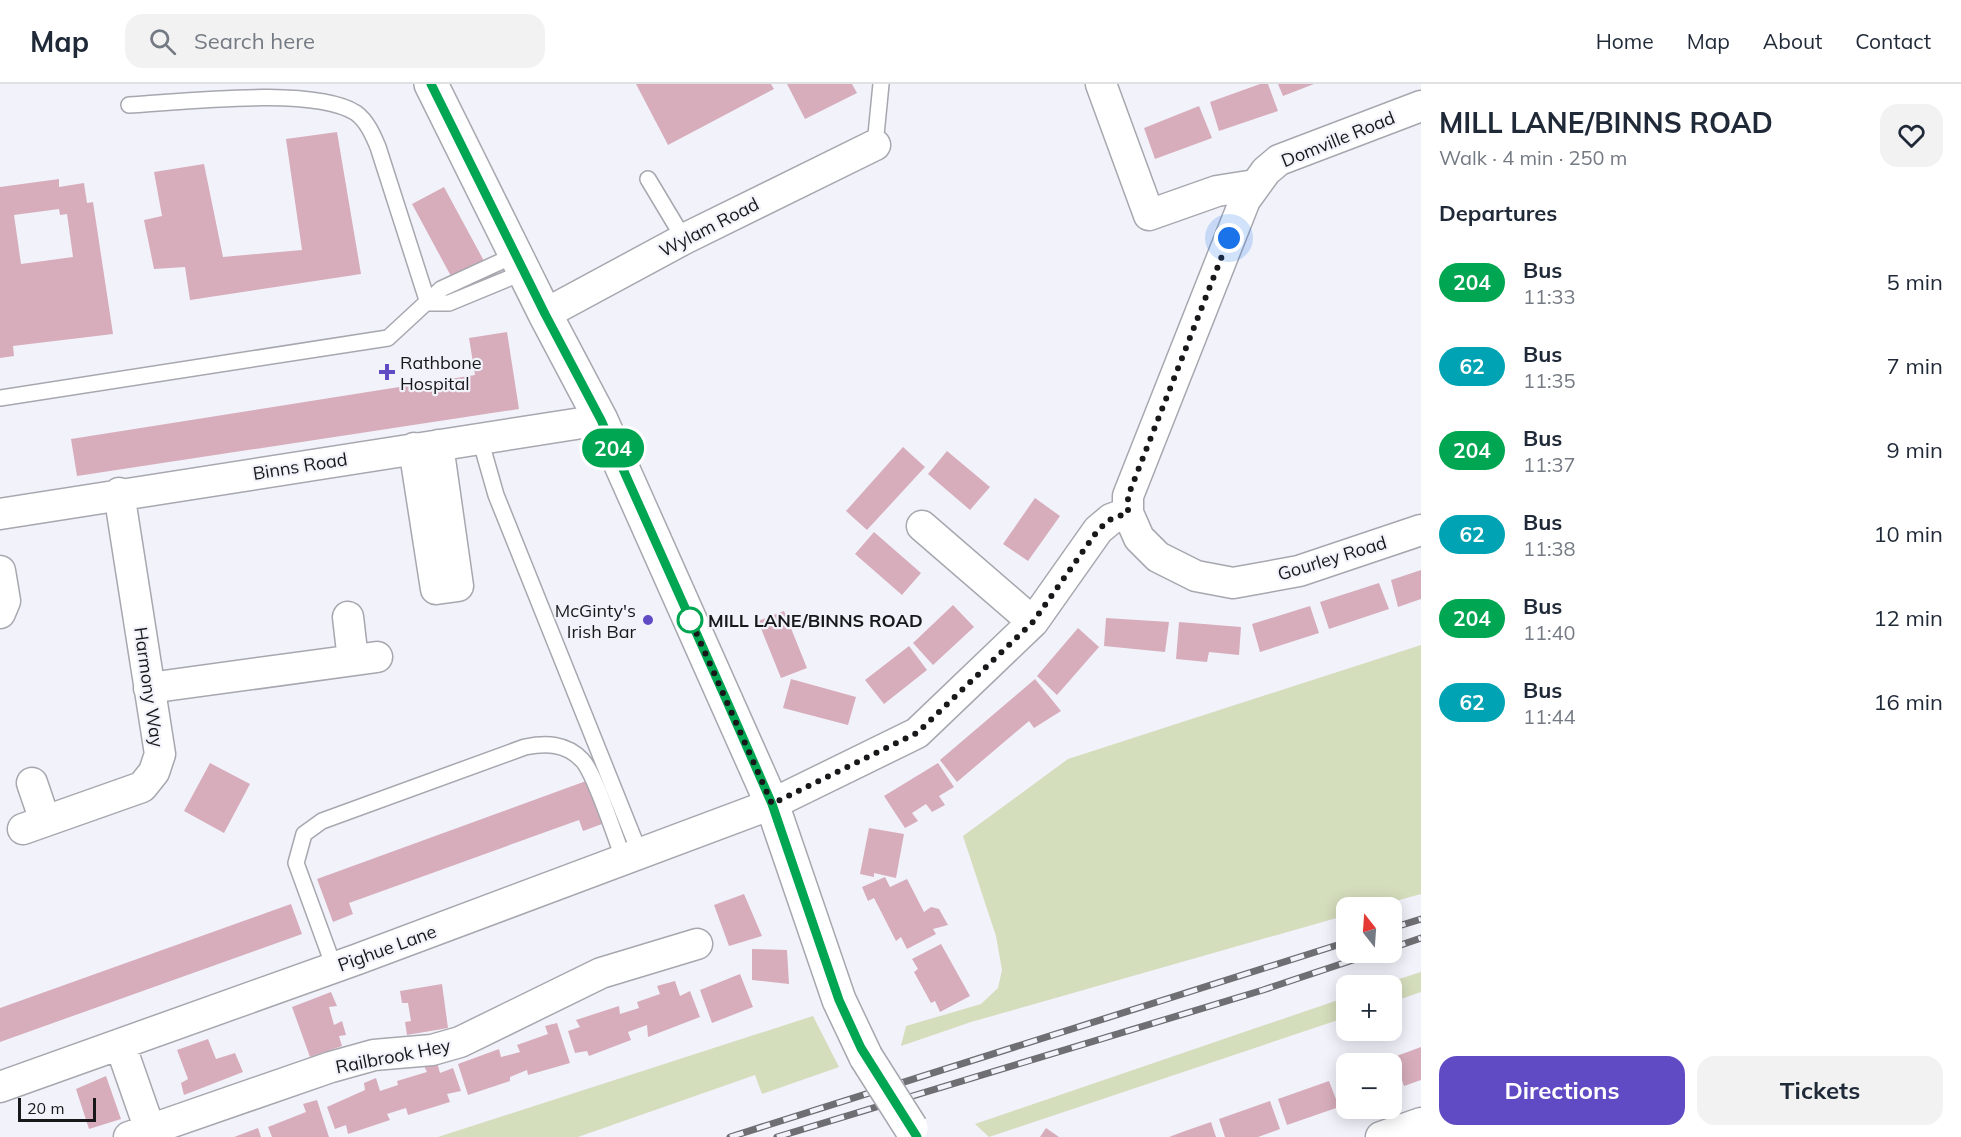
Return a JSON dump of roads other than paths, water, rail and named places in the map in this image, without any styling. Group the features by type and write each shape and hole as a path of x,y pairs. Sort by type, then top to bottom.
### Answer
{"street":[{"path":"431,84 545,314 601,420 772,804 839,1000 866,1057 914,1132"},
{"path":"1101,84 1149,215 1217,191 1255,185"},
{"name":"Domville Road","path":"1128,513 1128,496 1245,200 1255,185 1279,160 1421,106"},
{"name":"Wylam Road","path":"545,314 684,239 875,145"},
{"name":"Binns Road","path":"0,514 119,493 601,420"},
{"name":"Harmony Way","path":"32,783 34,825 142,787 154,772 160,754 119,493"},
{"name":"Gourley Road","path":"1128,513 1139,538 1158,557 1196,576 1233,583 1299,571 1421,530"},
{"name":"Pighue Lane","path":"0,1087 334,967 772,804 917,733 1033,622 1098,530 1111,519 1128,513"},
{"path":"922,526 1033,622"},
{"path":"0,571 1,608"},
{"path":"149,688 365,658 348,617"},
{"name":"Railbrook Hey","path":"120,1044 139,1133 332,1067 374,1056 432,1050 460,1042 601,973 672,963 697,944"},
{"path":"1381,1137 1421,1123"}],"lane":[{"path":"875,145 881,84"},
{"path":"129,105 296,98 333,104 357,114 371,130 378,147 428,303"},
{"path":"648,179 684,239"},
{"path":"0,398 388,338 441,290 520,264"},
{"path":"480,439 496,495 632,857"},
{"path":"334,967 296,863 304,834 322,821 525,747 545,744 564,747 583,760 632,857"}],"railway":[{"path":"1402,925 1421,919"},
{"path":"1402,945 1421,938"},
{"path":"730,1137 1336,945"},
{"path":"777,1137 1263,990 1344,963"}],"place":[{"name":"Rathbone Hospital","path":"387,372"},
{"name":"McGinty's Irish Bar","path":"648,620"},
{"name":"MILL LANE/BINNS ROAD","path":"690,620"}]}
